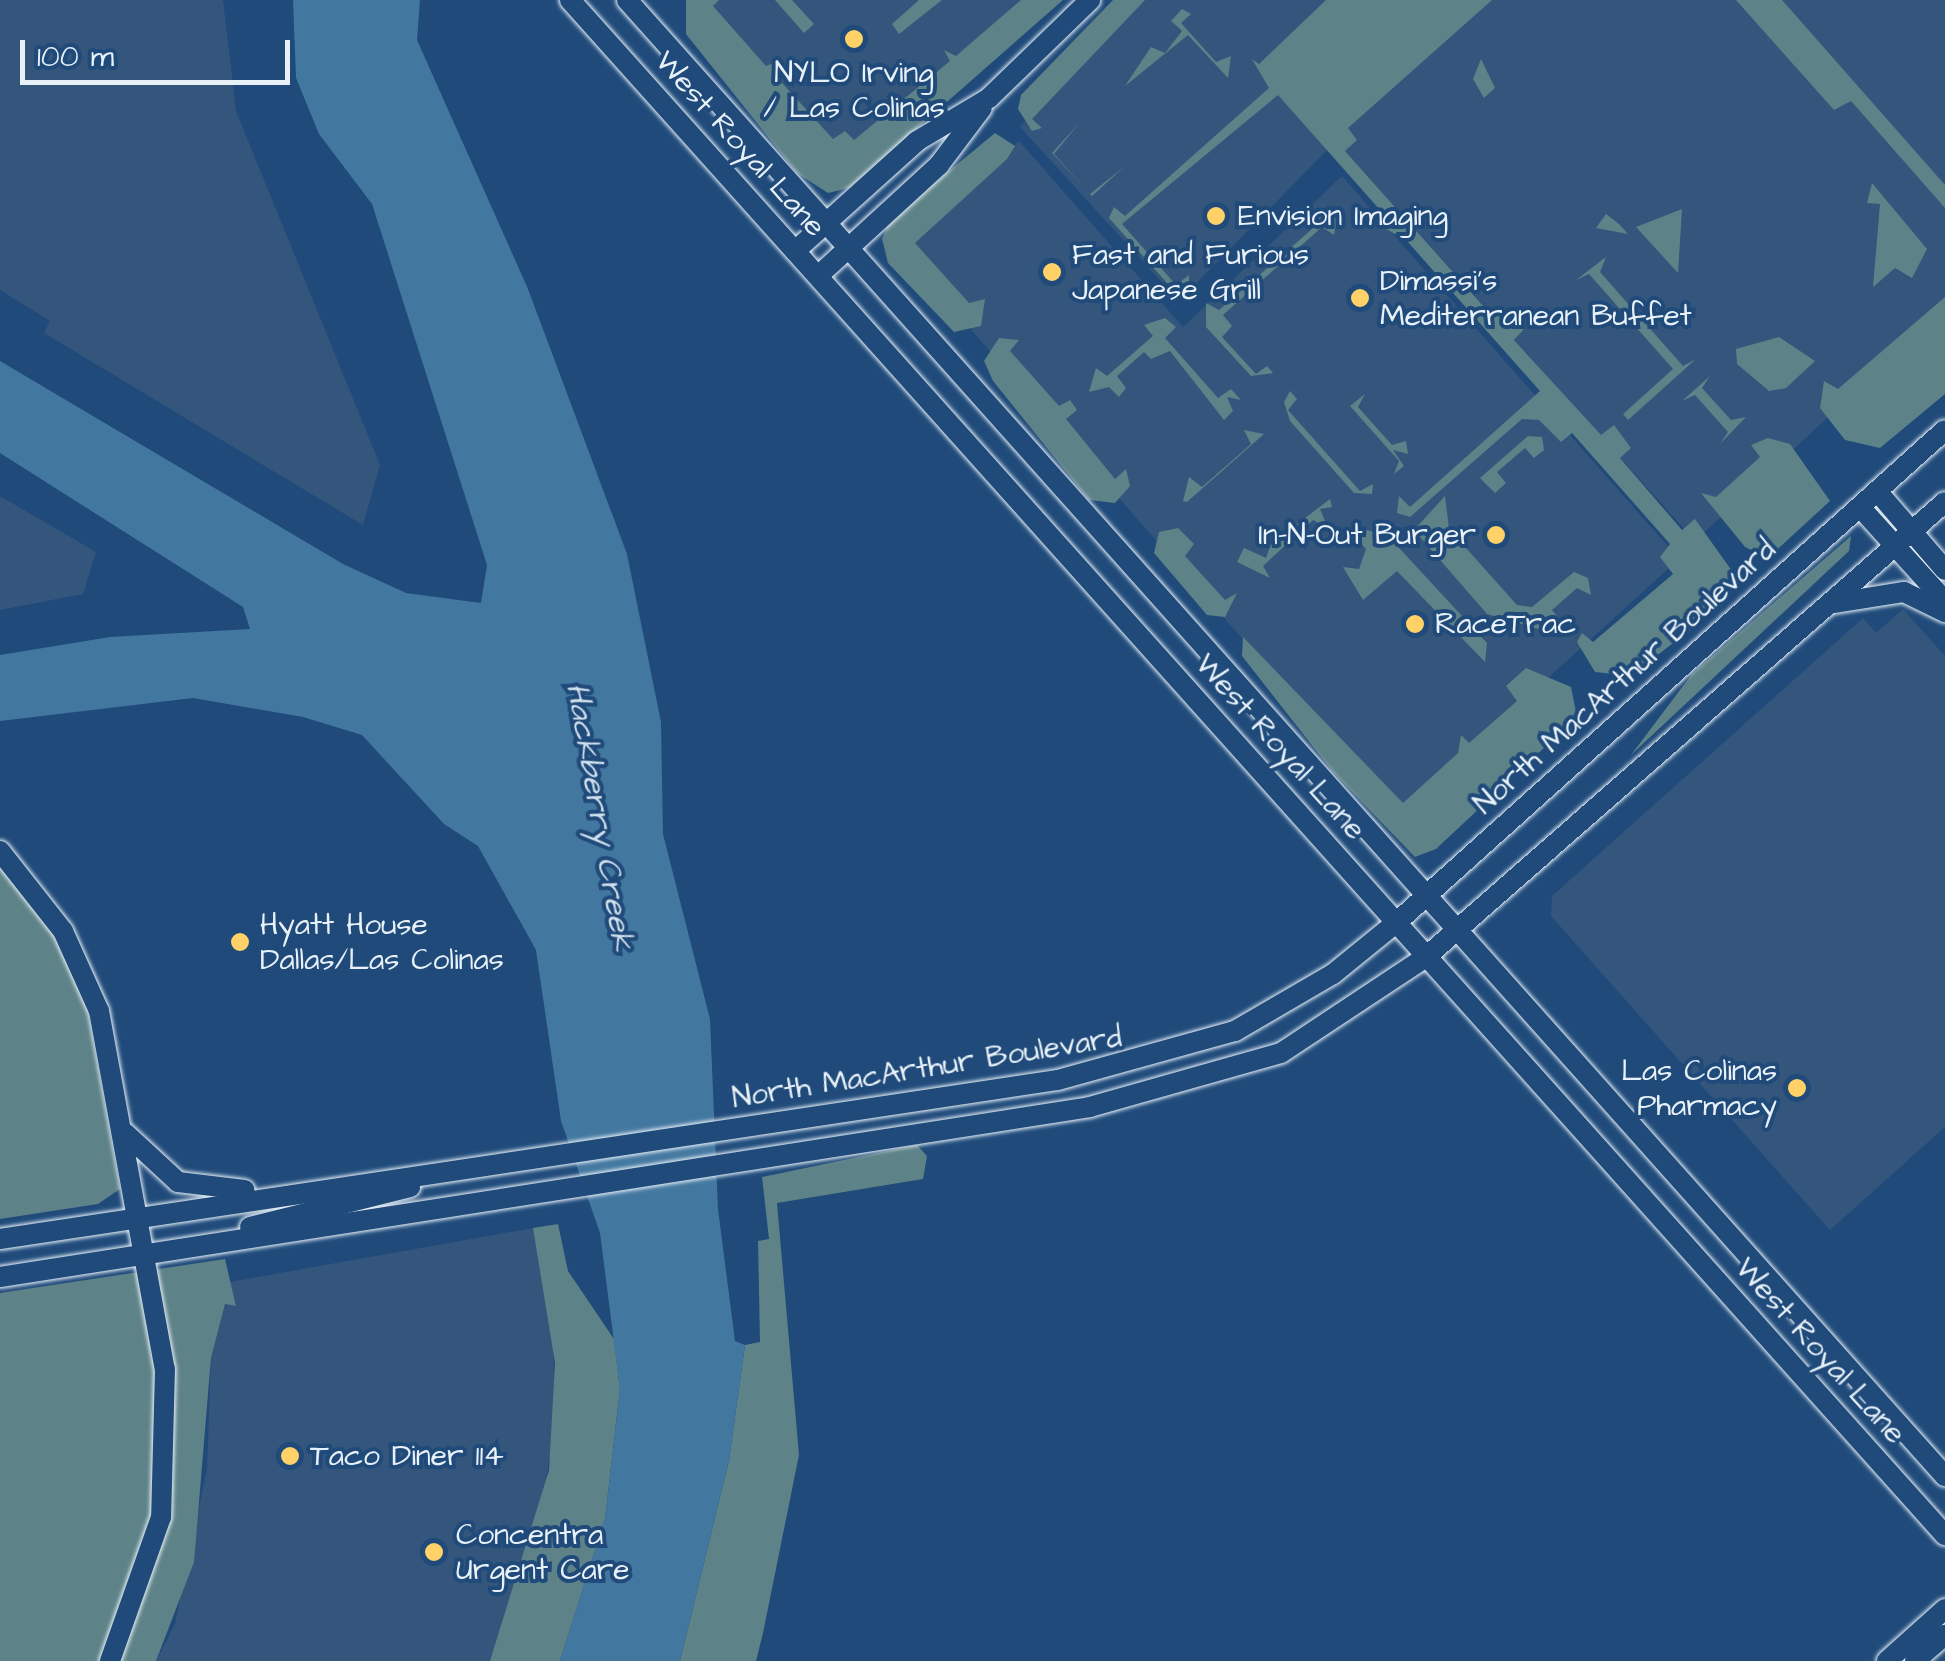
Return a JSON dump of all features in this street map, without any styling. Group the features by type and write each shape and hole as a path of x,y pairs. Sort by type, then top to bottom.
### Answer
{"main road":[{"name":"West Royal Lane","path":"570,0 1945,1535"},
{"name":"West Royal Lane","path":"627,0 853,245 1945,1476"},
{"path":"818,276 939,165 989,98 1090,0"},
{"path":"795,250 917,142 989,98"},
{"name":"North MacArthur Boulevard","path":"0,1240 301,1190 769,1125 1137,1064 1273,1011 1396,922 1945,430"},
{"path":"1877,491 1945,570"},
{"name":"North MacArthur Boulevard","path":"0,1278 236,1237 1090,1107 1239,1070 1334,1024 1426,957 1945,502"},
{"path":"1860,507 1945,601"},
{"path":"1829,605 1904,592 1945,612"},
{"path":"0,852 83,970 140,1216 168,1394 166,1481 150,1565 110,1661"},
{"path":"122,1127 154,1166 194,1189 301,1190"},
{"path":"236,1237 276,1215 346,1204 442,1172"},
{"path":"1887,1661 1945,1608"},
{"path":"1915,1661 1945,1635"}],"shaded area":[{"path":"0,0 223,0 236,111 380,465 363,525 44,333 50,321 0,290"},
{"path":"696,0 1027,0 867,138 836,154"},
{"path":"1133,0 1945,0 1945,308 1695,541 1336,141 1179,301 1020,127"},
{"path":"1019,141 1183,327 1342,176 1679,559 1397,815 897,245"},
{"path":"0,496 96,552 83,594 0,610"},
{"path":"1903,609 1945,656 1945,1127 1830,1230 1551,916 1552,896 1863,618 1876,633"},
{"path":"533,1228 553,1333 555,1425 538,1527 490,1661 156,1661 175,1624 207,1469 211,1358 225,1304 236,1305 230,1282"}],"green space":[{"path":"686,0 719,0 713,6 766,66 779,61 773,73 833,139 845,131 854,140 950,61 944,50 956,56 1021,0 1063,0 849,188 828,193 797,173 686,34"},
{"path":"775,0 792,0 814,24 804,33"},
{"path":"919,0 942,0 899,34 892,24"},
{"path":"1113,0 1145,0 1032,119 1042,128 1032,131 1018,109 1021,95"},
{"path":"1326,0 1492,0 1348,128 1357,140 1345,151 1494,318 1505,308 1524,329 1514,340 1601,435 1614,425 1631,448 1620,458 1682,530 1695,519 1732,571 1727,602 1630,676 1595,672 1577,642 1582,633 1593,642 1673,574 1660,557 1670,544 1572,433 1561,442 1539,420 1522,419 1410,517 1397,513 1399,496 1410,507 1540,391 1407,241 1381,226 1388,219 1278,95 1122,224 1176,285 1189,275 1189,284 1177,287 1167,283 1109,218 1114,207 1125,216 1269,88 1252,59 1259,64"},
{"path":"1736,0 1782,0 1945,185 1945,208 1851,101 1834,110"},
{"path":"1182,9 1191,14 1181,23 1216,62 1231,56 1228,78 1188,35 1125,86 1151,47 1165,53 1182,31 1171,21"},
{"path":"1481,59 1495,88 1484,98 1473,79"},
{"path":"1080,122 1054,154 1086,189 1052,153"},
{"path":"995,133 1015,146 1007,159 915,243 969,303 985,299 981,326 954,332 888,263 882,239 891,219"},
{"path":"1125,166 1092,196 1090,194"},
{"path":"1872,183 1927,249 1912,278 1895,268 1873,287 1880,204 1867,203"},
{"path":"1322,207 1337,217 1334,235 1322,227 1223,315 1232,326 1222,337 1256,374 1267,366 1273,373 1251,376 1206,327 1206,303 1219,310 1319,223 1311,211"},
{"path":"1682,209 1678,273 1636,227"},
{"path":"1606,214 1619,224 1628,234 1596,228"},
{"path":"1606,257 1600,272 1683,366 1696,359 1628,420 1623,414 1673,369 1589,274 1576,280"},
{"path":"1945,297 1945,394 1880,448 1845,440 1820,408 1824,381 1838,389"},
{"path":"1165,318 1176,327 1165,338 1218,398 1231,389 1241,400 1227,397 1233,411 1224,420 1170,351 1151,359 1144,352 1117,376 1126,388 1119,397 1109,387 1089,392 1096,368 1107,376 1153,336 1144,325"},
{"path":"1779,337 1815,361 1786,388 1769,391 1737,364 1736,349"},
{"path":"999,338 1019,340 1010,351 1059,406 1070,400 1077,410 1066,419 1115,479 1126,469 1130,486 1115,503 1089,500 993,381 984,361"},
{"path":"1710,376 1702,388 1731,420 1746,417 1720,444 1728,432 1695,395 1682,401"},
{"path":"1290,391 1297,399 1288,410 1360,491 1373,484 1372,494 1354,493 1290,421 1284,402"},
{"path":"1365,394 1358,407 1392,445 1406,441 1408,454 1393,450 1404,466 1394,474 1399,461 1350,406"},
{"path":"1244,430 1264,434 1187,502 1183,501 1189,477 1202,487 1251,444"},
{"path":"1528,436 1542,437 1544,450 1534,458 1525,448 1497,472 1506,483 1495,493 1480,478"},
{"path":"1768,438 1790,444 1830,501 1768,558 1745,547 1701,493 1716,497 1760,457 1751,445"},
{"path":"1445,496 1449,529 1517,605 1532,607 1574,572 1588,578 1591,595 1577,588 1552,610 1562,622 1549,632 1487,614 1414,530"},
{"path":"1330,499 1332,507 1320,509 1328,528 1313,520 1263,566 1270,578 1237,562 1244,548 1266,558 1271,544"},
{"path":"1178,528 1194,544 1185,556 1225,600 1237,593 1225,617 1207,615 1154,553 1159,532"},
{"path":"1367,530 1388,536 1487,643 1485,662 1397,571 1363,600 1343,567 1359,569 1366,549 1355,537"},
{"path":"1851,536 1849,551 1631,755 1692,674"},
{"path":"1243,637 1403,803 1458,753 1461,735 1469,743 1517,701 1506,686 1526,668 1571,687 1577,717 1436,849 1415,857 1333,772 1242,656"},
{"path":"0,862 64,947 86,1002 120,1189 98,1204 0,1219"},
{"path":"917,1145 927,1156 923,1179 777,1203 799,1455 763,1633 756,1661 680,1661 729,1460 745,1345 760,1342 758,1241 769,1239 762,1177"},
{"path":"558,1224 568,1271 614,1339 620,1389 605,1519 560,1661 490,1661 549,1470 555,1363 533,1228"},
{"path":"225,1259 236,1306 225,1304 211,1358 194,1562 156,1661 0,1661 0,1293"}],"water":[{"name":"Hackberry Creek","path":"293,0 420,0 417,40 528,289 627,554 661,722 663,834 710,1019 718,1209 735,1341 745,1345 729,1460 680,1661 560,1661 605,1519 620,1389 600,1233 561,1121 536,950 478,846 444,824 362,735 303,717 193,698 0,721 0,655 110,637 250,629 243,607 0,453 0,361 343,564 406,593 481,603 487,565 372,204 319,134 296,78"}],"place":[{"name":"NYLO Irving / Las Colinas","path":"854,39"},
{"name":"Envision Imaging","path":"1216,216"},
{"name":"Fast and Furious Japanese Grill","path":"1052,272"},
{"name":"Dimassi's Mediterranean Buffet","path":"1360,298"},
{"name":"In-N-Out Burger","path":"1496,535"},
{"name":"RaceTrac","path":"1415,624"},
{"name":"Hyatt House Dallas/Las Colinas","path":"240,942"},
{"name":"Las Colinas Pharmacy","path":"1797,1088"},
{"name":"Taco Diner 114","path":"290,1456"},
{"name":"Concentra Urgent Care","path":"434,1552"}]}
